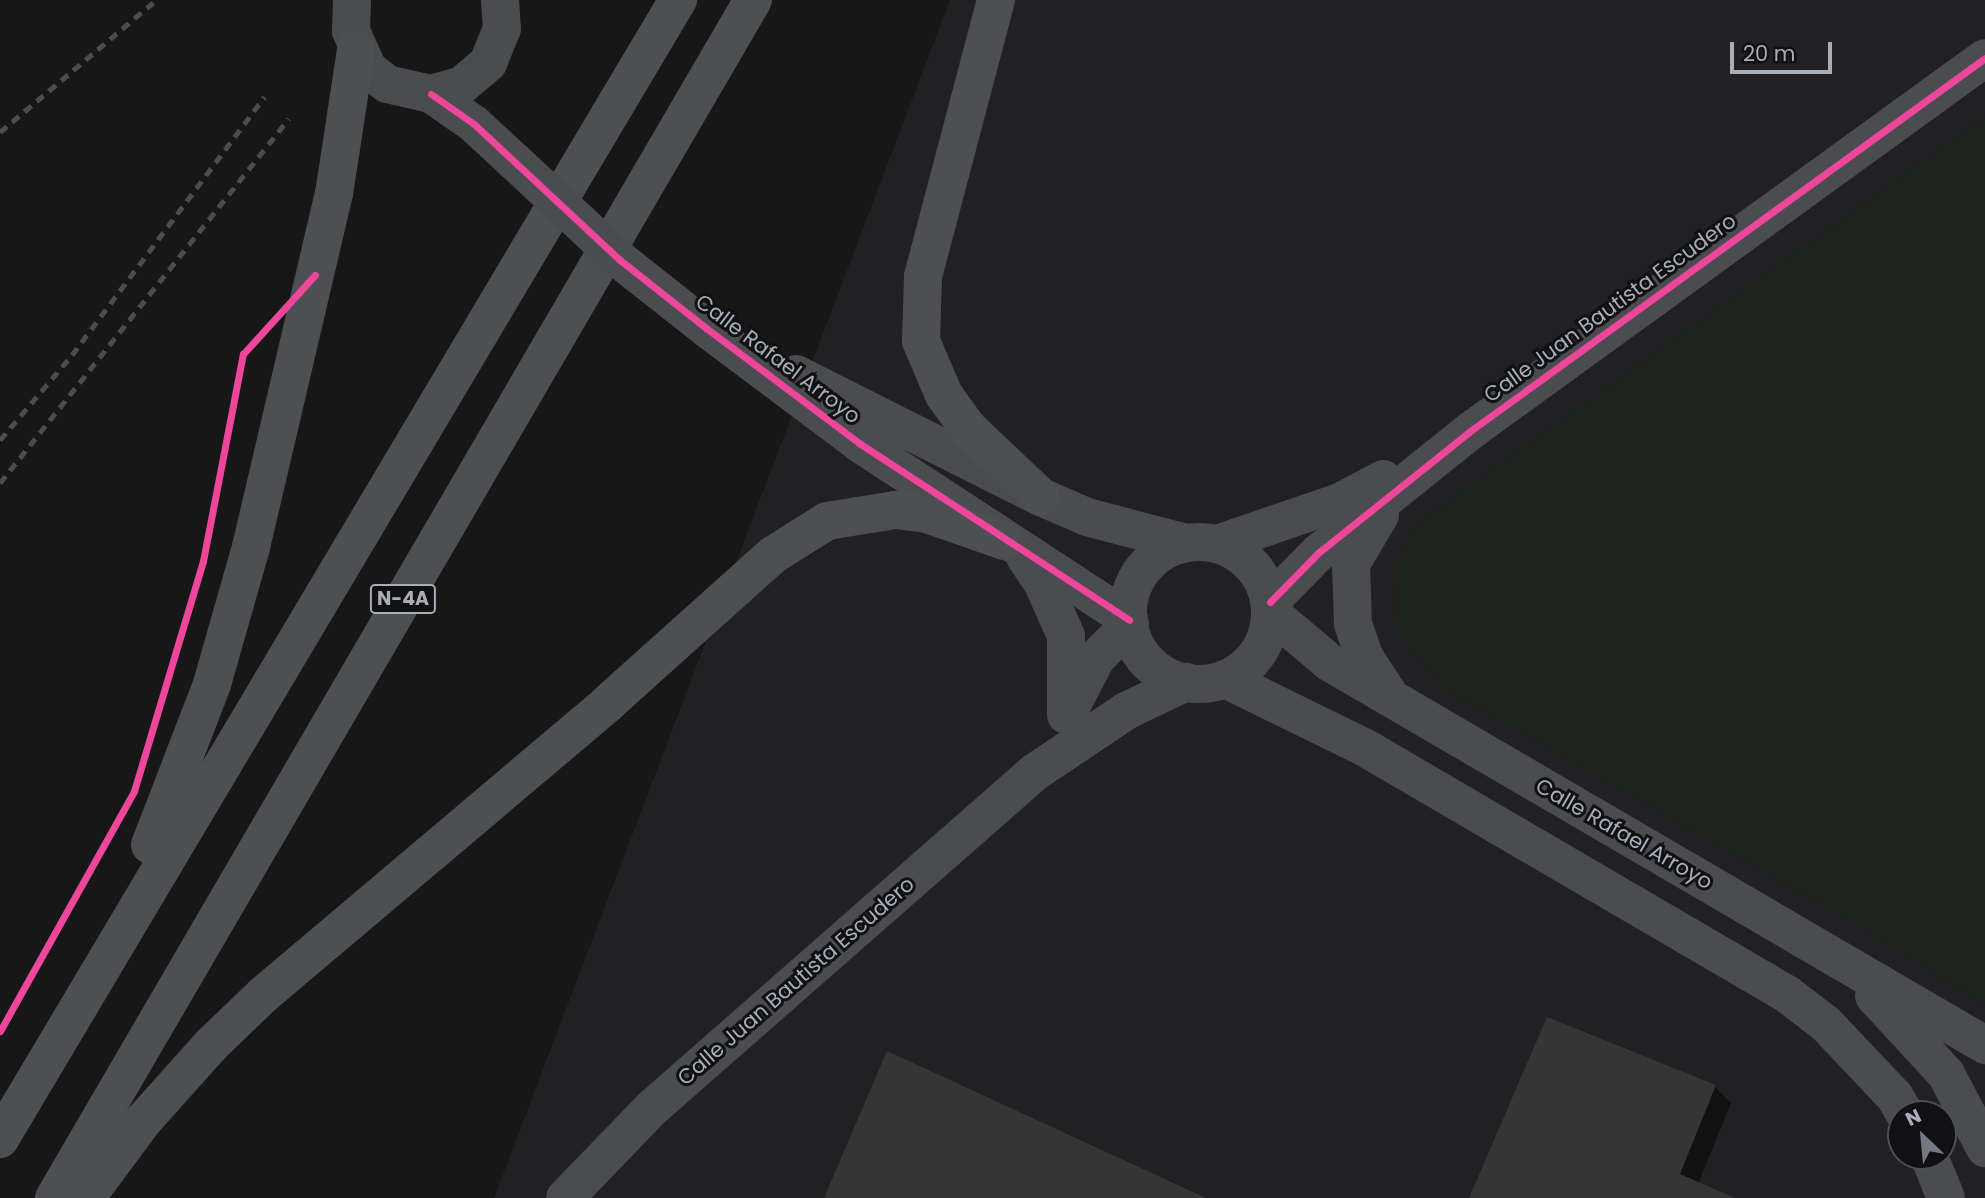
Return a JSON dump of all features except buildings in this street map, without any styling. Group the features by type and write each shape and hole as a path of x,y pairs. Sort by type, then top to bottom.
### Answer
{"main road":[{"path":"7,1127 678,0"},
{"name":"N-4A","path":"54,1198 753,0"},
{"path":"996,0 923,277 921,341 944,395 968,428 1041,497"},
{"path":"7,1127 169,806 212,684 251,547 334,194 356,50"},
{"path":"86,1198 144,1121 211,1045 264,995 608,703 774,555 827,522 895,510 927,514 1012,545"}],"street":[{"path":"352,0 351,32 356,50 387,84 431,94 475,76 497,46 502,29 499,0"},
{"name":"Calle Juan Bautista Escudero","path":"1270,608 1318,554 1400,492 1473,429 1985,58"},
{"name":"Calle Rafael Arroyo","path":"475,76 482,110 506,153"},
{"name":"Calle Rafael Arroyo","path":"431,94 506,153 620,260 859,443 1129,623"},
{"name":"Calle Rafael Arroyo","path":"717,335 1041,497 1087,517 1201,544"},
{"name":"Calle Juan Bautista Escudero","path":"1201,544 1340,502 1473,429"},
{"path":"1393,700 1365,658 1353,624 1351,564 1368,528 1400,492"},
{"path":"1225,679 1258,653 1270,608 1264,582 1249,562 1201,544 1159,555 1142,570 1133,588 1129,623 1143,657 1166,676 1185,682 1225,679 1364,747 1787,994 1826,1024 1897,1100"},
{"path":"1012,545 1043,584 1066,636 1066,715"},
{"name":"Calle Rafael Arroyo","path":"1270,608 1302,643 1393,700 1985,1045"},
{"name":"Calle Juan Bautista Escudero","path":"1035,772 1097,657 1129,623"},
{"name":"Calle Juan Bautista Escudero","path":"565,1198 652,1108 1035,772 1126,712 1185,682"},
{"path":"1827,951 1903,1023 1946,1074 1985,1148"}],"shaded area":[{"path":"950,0 1985,0 1985,1198 494,1198"},
{"path":"1985,117 1985,1004 1872,933 1439,685 1394,627 1395,568 1419,523"}],"railway":[{"path":"0,132 156,0"},
{"path":"0,440 72,355 264,97"},
{"path":"0,483 289,119"}],"cycle path":[{"path":"1270,602 1318,553 1473,429 1985,58"},
{"path":"431,94 474,124 620,260 706,328 859,443 1129,620"},
{"path":"0,1031 134,791 203,561 243,354 315,275"}]}
